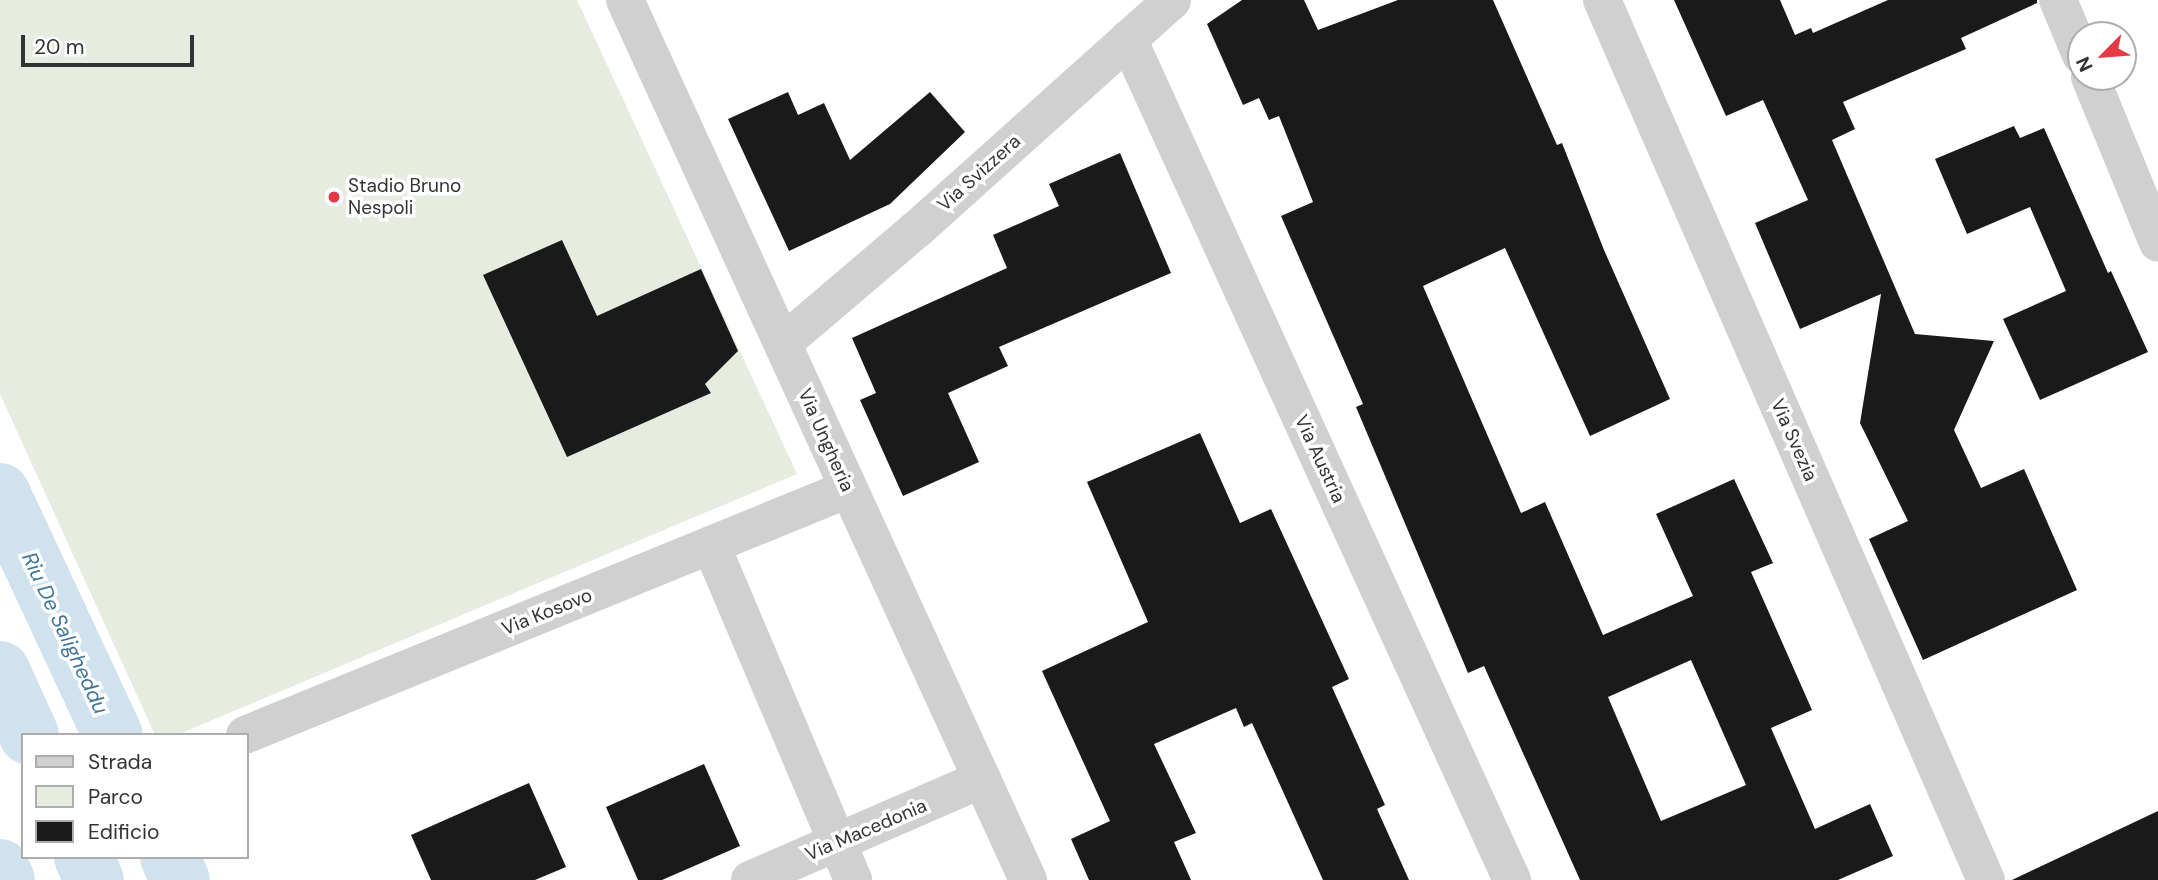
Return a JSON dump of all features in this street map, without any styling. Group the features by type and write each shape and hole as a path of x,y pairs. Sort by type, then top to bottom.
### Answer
{"street":[{"name":"Via Ungheria","path":"625,0 1027,880"},
{"name":"Via Svizzera","path":"782,343 916,230 1172,0"},
{"name":"Via Svezia","path":"1602,0 1986,880"},
{"path":"2059,0 2067,21"},
{"name":"Via Austria","path":"1128,39 1511,880"},
{"path":"2096,91 2158,243"},
{"name":"Via Kosovo","path":"248,734 848,489"},
{"path":"711,545 853,880"},
{"name":"Via Macedonia","path":"750,880 982,779"}],"green space":[{"name":"Stadio Bruno Nespoli","path":"0,0 577,0 797,474 182,733 154,733 0,394"}],"building":[{"path":"1242,0 1304,0 1318,30 1398,0 1493,0 1557,145 1562,143 1604,250 1670,399 1590,436 1505,248 1423,286 1521,513 1545,502 1603,635 1693,596 1656,514 1734,479 1773,563 1751,572 1812,710 1771,728 1815,829 1870,804 1893,856 1838,880 1580,880 1484,666 1468,673 1356,407 1363,404 1281,216 1313,202 1279,116 1269,120 1259,98 1243,105 1207,24","holes":["1691,660 1746,785 1661,821 1608,697"]},
{"path":"1674,0 1780,0 1795,35 1811,28 1813,33 1888,0 2037,0 2037,3 1961,38 1966,49 1843,102 1855,129 1832,140 1915,334 1994,341 1954,430 1981,488 2024,469 2077,590 1923,660 1869,539 1908,521 1860,423 1881,294 1800,329 1755,223 1808,200 1763,100 1726,116"},
{"path":"788,92 798,115 824,103 850,160 930,92 965,132 890,204 789,251 728,119"},
{"path":"2014,126 2020,138 2044,128 2108,273 2111,271 2148,352 2040,400 2003,319 2066,291 2030,207 1967,234 1935,159"},
{"path":"1120,153 1171,273 999,347 1008,366 948,393 979,462 903,496 860,400 876,393 852,338 1007,268 993,235 1059,206 1049,184"},
{"path":"562,240 597,316 701,269 738,351 705,384 711,393 567,457 483,275"},
{"path":"1200,433 1240,523 1271,509 1349,679 1332,687 1385,805 1377,809 1409,880 1323,880 1252,723 1244,727 1236,708 1154,744 1196,833 1174,842 1191,880 1089,880 1071,839 1110,821 1042,671 1148,622 1087,482"},
{"path":"704,764 740,846 662,880 638,880 606,807"},
{"path":"529,783 566,867 535,880 431,880 411,835"},
{"path":"2158,811 2158,880 2012,880"}],"waterway":[{"name":"Riu De Saligheddu","path":"0,493 112,733"},
{"name":"Riu De Saligheddu","path":"0,671 28,733"},
{"name":"Riu De Saligheddu","path":"85,859 94,880"},
{"name":"Riu De Saligheddu","path":"171,859 180,880"},
{"name":"Riu De Saligheddu","path":"0,869 5,880"}],"place":[{"name":"Stadio Bruno Nespoli","path":"334,197"}]}
